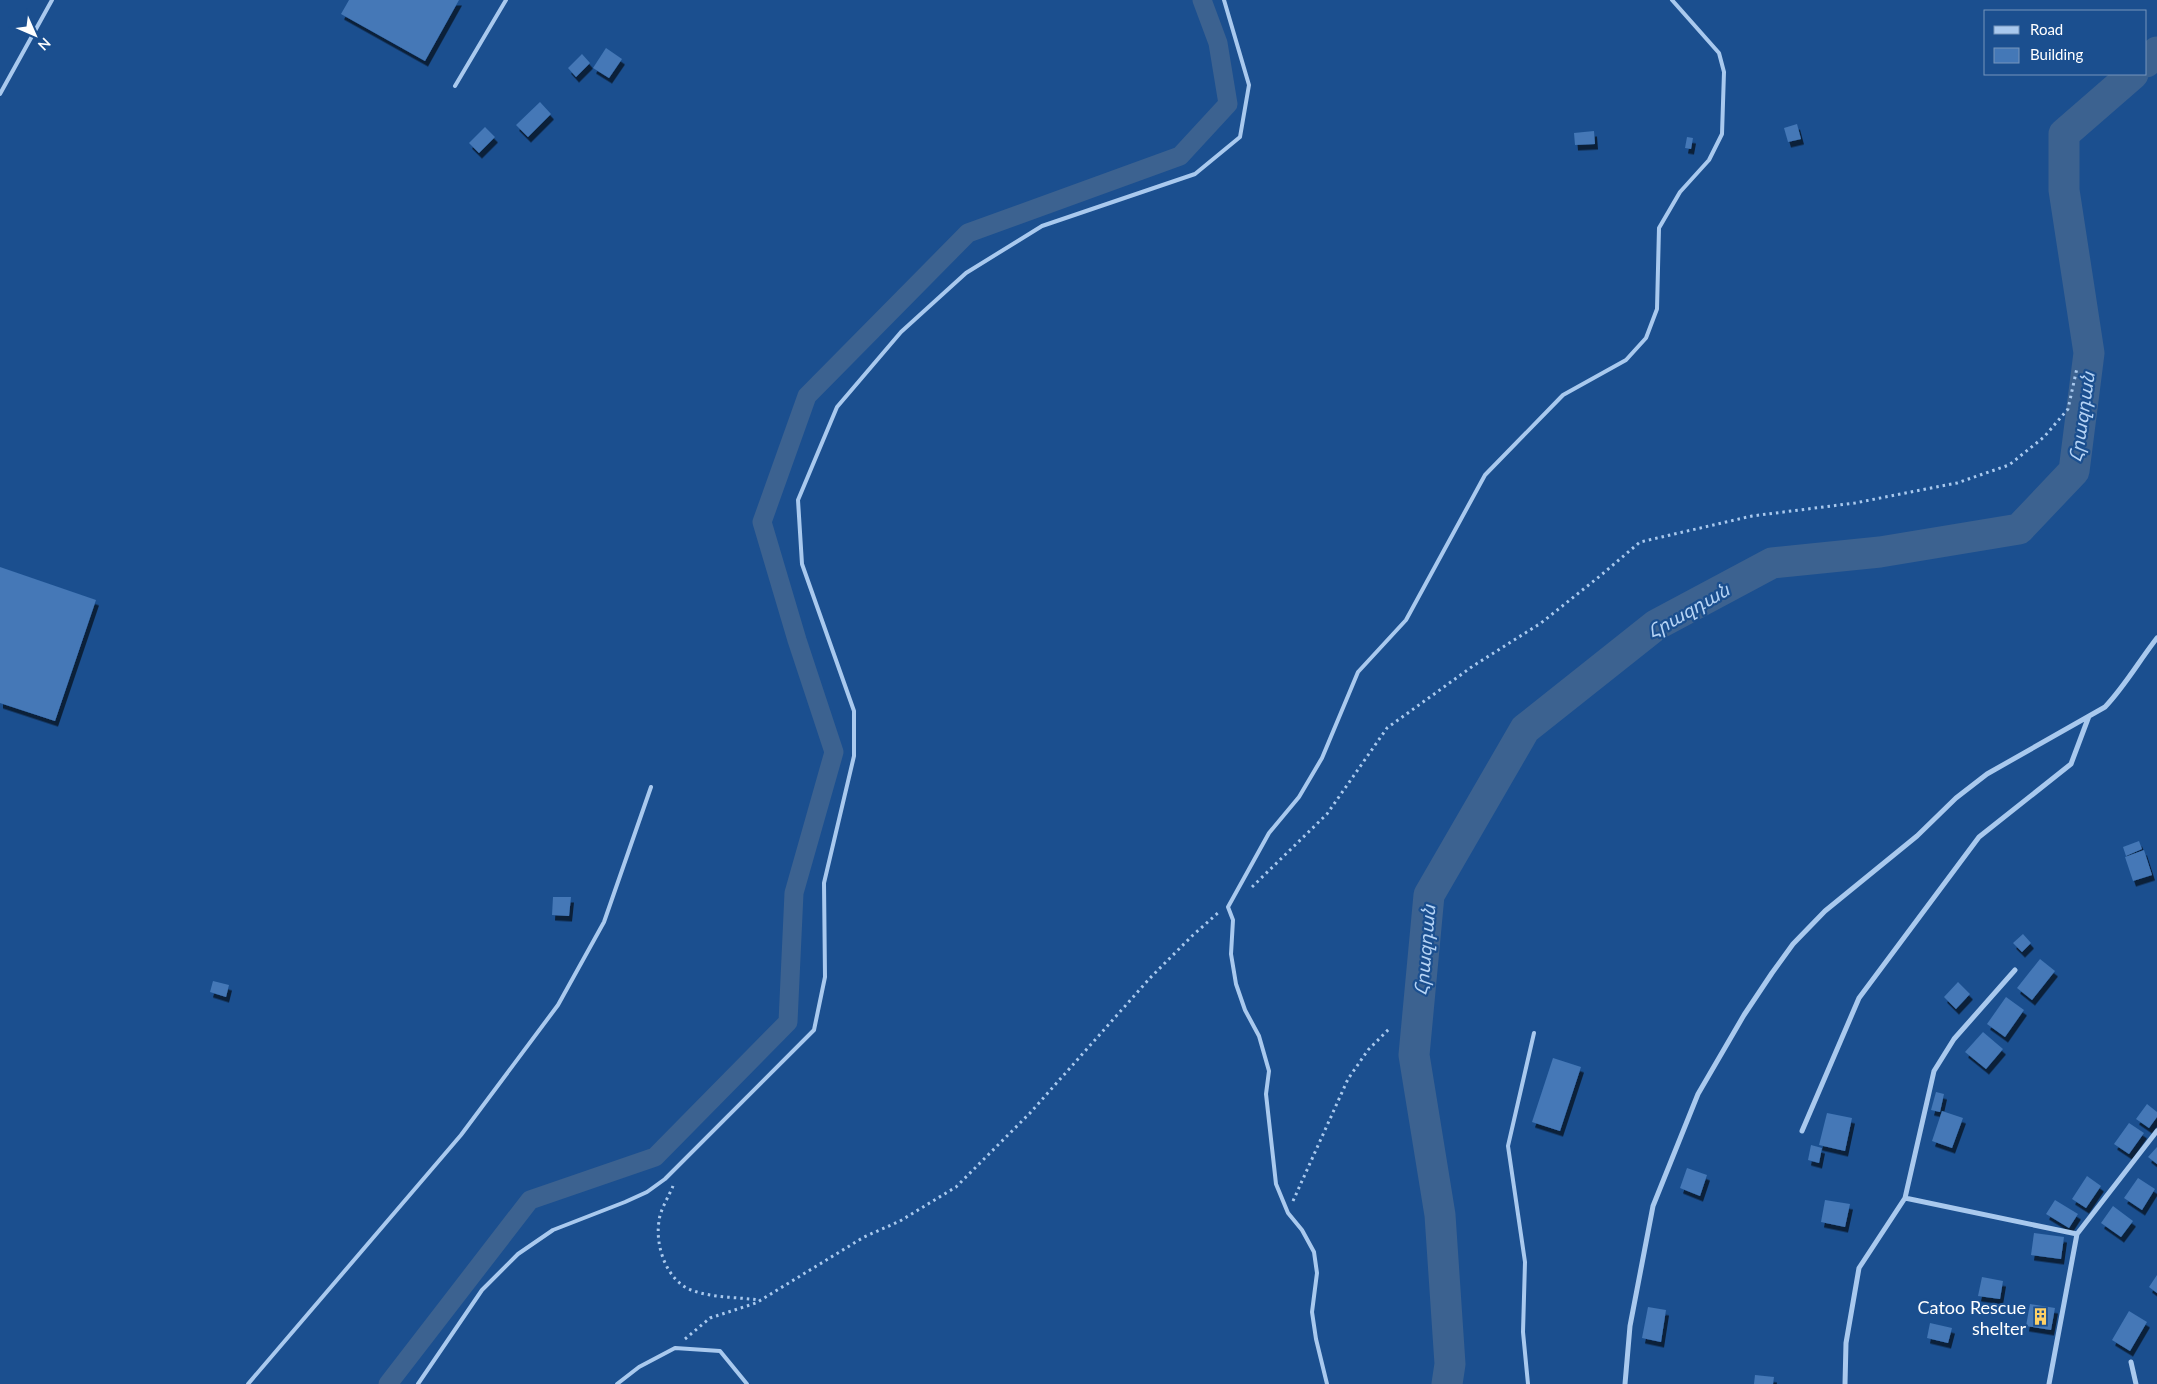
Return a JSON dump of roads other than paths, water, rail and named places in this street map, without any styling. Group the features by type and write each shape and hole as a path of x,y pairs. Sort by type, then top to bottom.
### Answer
{"street":[{"path":"1625,1384 1630,1326 1653,1206 1698,1094 1744,1015 1772,973 1794,944 1825,911 1917,836 1956,798 1987,774 2105,707 2120,692 2135,665 2157,638"},
{"path":"1802,1131 1859,998 1980,837 2071,764 2089,716"},
{"path":"1845,1384 1846,1343 1859,1268 1905,1198 1934,1071 1954,1039 2015,970"},
{"path":"2049,1384 2077,1234 2157,1131"},
{"path":"1905,1198 2077,1234"},
{"path":"2131,1362 2136,1384"}],"lane":[{"path":"0,94 52,0"},
{"path":"455,86 506,0"},
{"path":"418,1384 482,1290 518,1254 553,1230 647,1192 665,1179 814,1030 825,977 824,883 854,756 854,711 802,564 798,500 837,407 901,332 966,273 1042,226 1195,174 1240,137 1249,85 1224,0"},
{"path":"1327,1384 1316,1340 1312,1312 1317,1273 1314,1252 1302,1230 1288,1213 1276,1184 1266,1094 1269,1071 1259,1036 1245,1010 1236,984 1231,954 1233,920 1228,907 1269,833 1299,797 1322,758 1358,672 1406,620 1485,475 1563,395 1626,360 1646,338 1657,309 1659,228 1680,192 1709,160 1722,134 1724,72 1720,54 1672,0"},
{"path":"248,1384 461,1135 558,1005 604,922 651,788"},
{"path":"1528,1384 1523,1332 1525,1262 1508,1146 1534,1033"},
{"path":"617,1384 639,1367 675,1348 720,1351 747,1384"}],"waterway":[{"path":"388,1384 530,1200 655,1157 788,1022 794,893 834,752 797,640 762,522 807,396 968,233 1180,156 1228,104 1218,43 1202,0"},
{"name":"Հրազդան","path":"2147,61 2157,52"},
{"name":"Հրազդան","path":"1447,1384 1450,1364 1440,1215 1414,1055 1429,895 1525,729 1656,625 1772,563 1880,552 2019,529 2074,471 2089,353 2064,190 2064,134 2132,75"}],"place":[{"name":"Catoo Rescue shelter","path":"2040,1317"}]}
